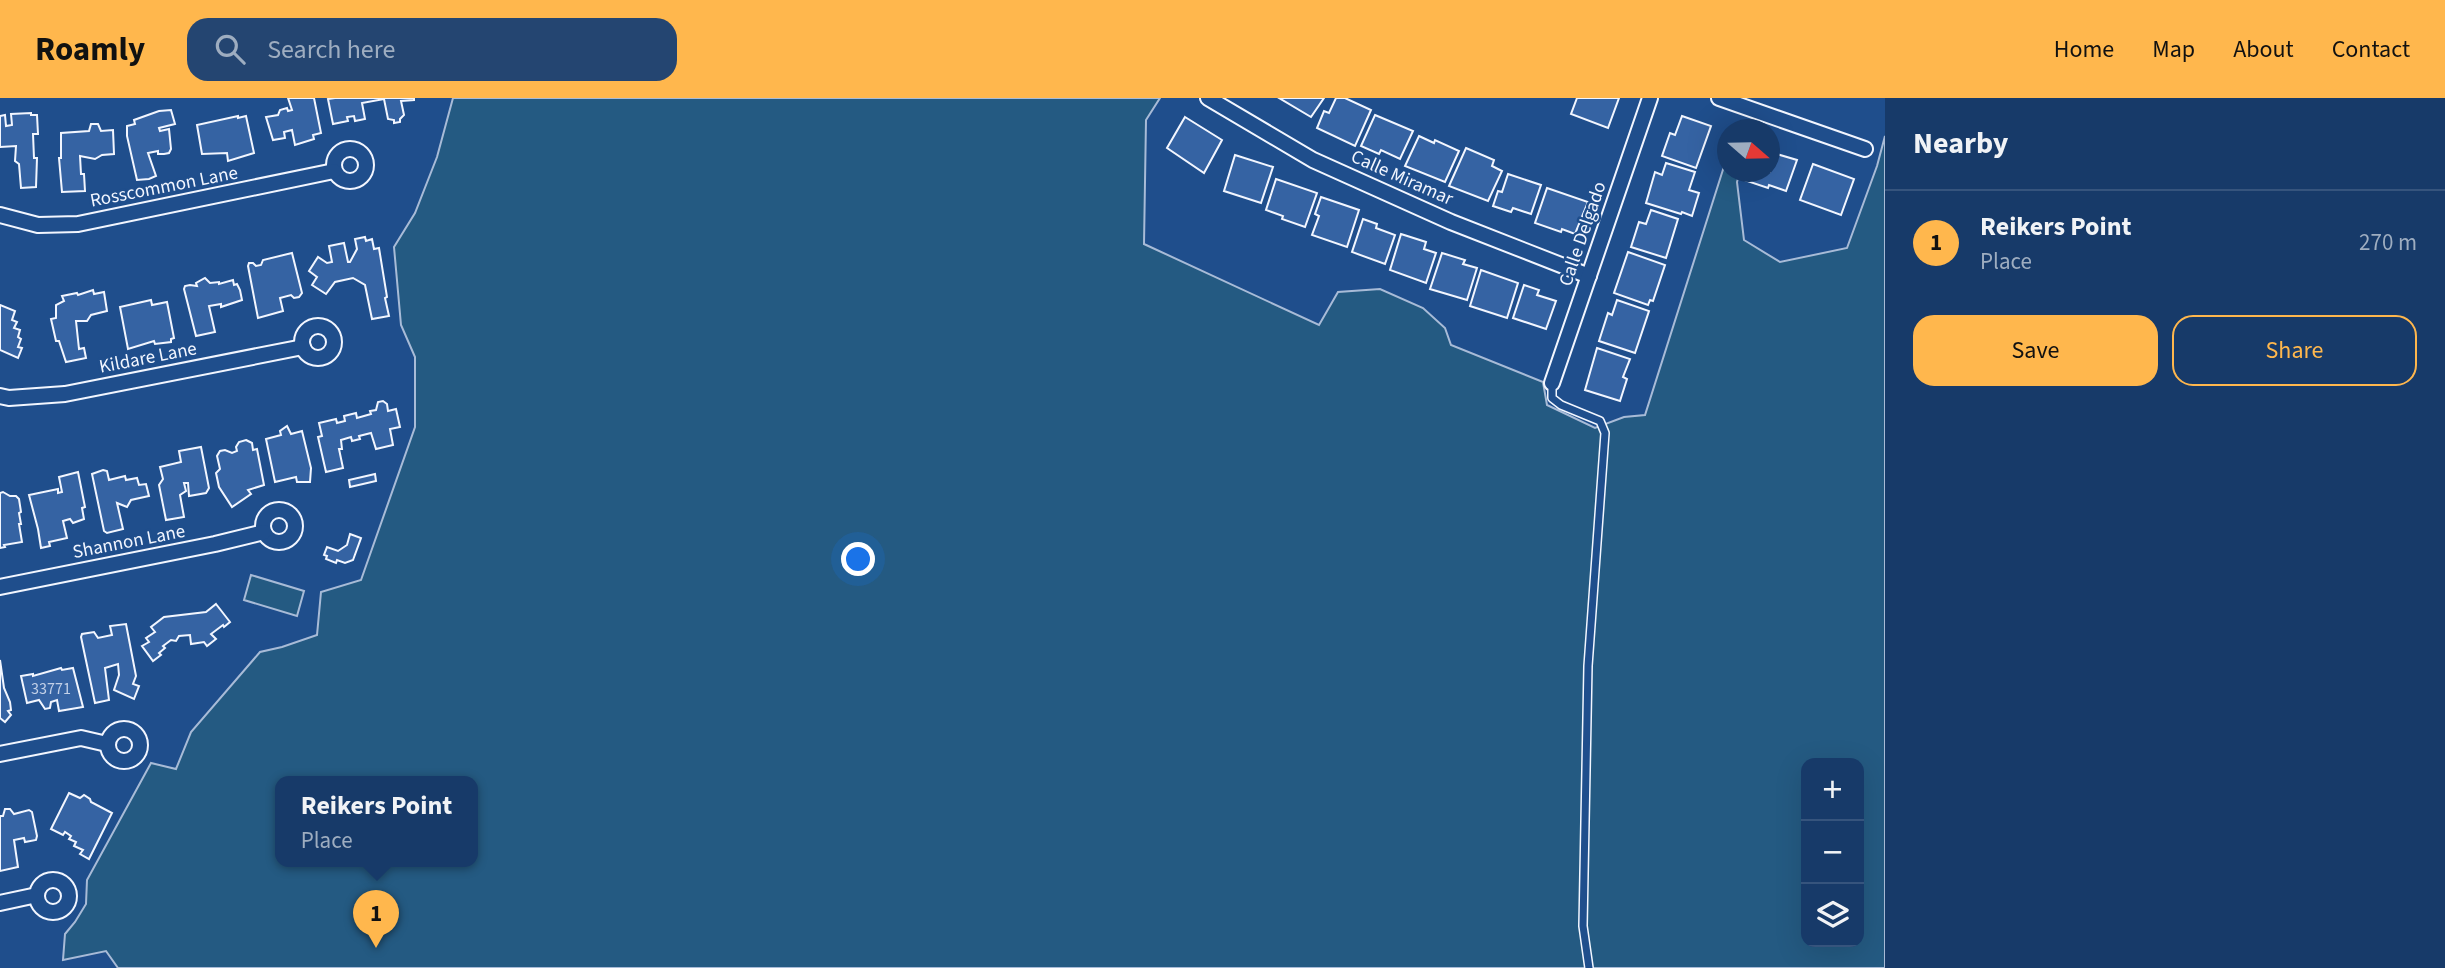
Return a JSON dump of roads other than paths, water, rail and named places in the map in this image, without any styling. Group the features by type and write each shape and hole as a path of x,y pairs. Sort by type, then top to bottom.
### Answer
{"street":[{"name":"Calle Miramar","path":"1208,98 1313,160 1451,222 1589,276"},
{"name":"Calle Delgado","path":"1552,383 1650,98"},
{"path":"1719,98 1865,149"},
{"name":"Rosscommon Lane","path":"0,215 38,226 78,224 334,171"},
{"name":"Kildare Lane","path":"0,396 9,398 65,394 303,347"},
{"name":"Shannon Lane","path":"0,587 264,532"},
{"path":"0,754 81,738 107,744"},
{"path":"0,903 37,895"}],"lane":[{"path":"1552,383 1552,398 1561,405 1600,421 1605,433 1588,666 1584,926 1589,968"}],"place":[{"name":"Reikers Point","path":"376,948"}]}
